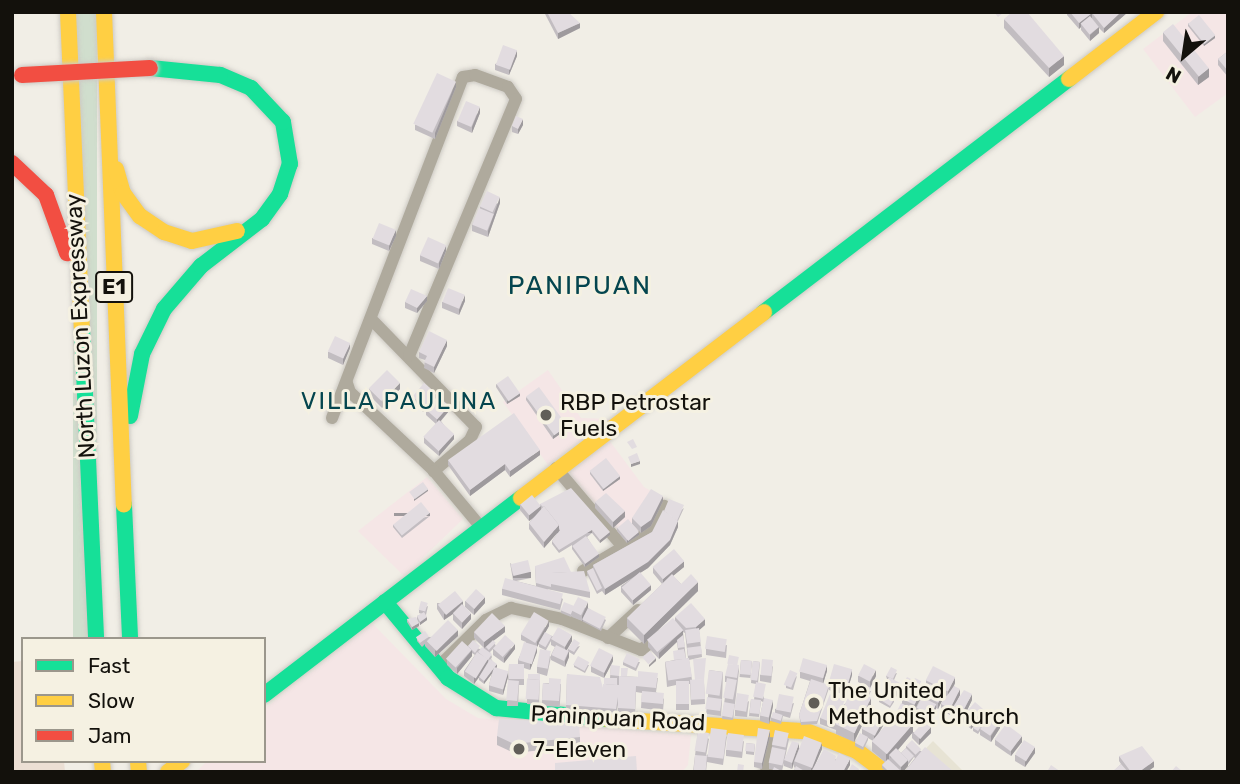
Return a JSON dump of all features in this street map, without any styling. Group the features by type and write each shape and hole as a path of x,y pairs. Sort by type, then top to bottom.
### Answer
{"main road":[{"name":"North Luzon Expressway","path":"68,12 78,310 96,637"},
{"name":"North Luzon Expressway","path":"104,12 130,637"},
{"path":"266,693 480,526 1156,12"},
{"path":"17,75 150,68 205,72 236,80 275,110 287,136 290,164 280,194 262,219 201,266 178,289 155,324 135,382 122,471"},
{"path":"107,104 123,193 150,225 177,237 210,240 262,219"},
{"path":"12,163 26,171 46,195 59,224 78,310"},
{"name":"Paninpuan Road","path":"385,602 438,667 474,697 514,712 774,726 828,736 885,772"}],"street":[{"path":"332,418 372,320 463,77 475,75 508,87 516,99 409,356"},
{"path":"372,320 476,427 470,440 434,471"},
{"path":"347,383 350,391 434,471 480,526"},
{"path":"556,468 623,547"},
{"path":"583,571 652,528 664,506"},
{"path":"608,638 646,603"},
{"path":"438,667 486,620 511,608 562,619 640,650 674,622"},
{"path":"766,772 774,726"}],"shaded area":[{"path":"1192,12 1228,12 1228,93 1195,117 1143,49"},
{"path":"548,370 581,418 611,419 548,465 503,402"},
{"path":"609,440 644,487 664,498 652,525 625,544 566,473"},
{"path":"427,477 463,519 404,576 358,531"},
{"path":"373,624 446,699 478,718 691,735 688,765 682,772 196,772 205,763 266,763 266,707"},
{"path":"21,661 21,763 64,763 65,772 12,772 12,662"},
{"path":"933,741 964,772 903,772"}],"green space":[{"path":"73,12 97,12 97,637 73,637"}],"building":[{"path":"547,12 568,12 580,23 558,33"},
{"path":"1012,12 1027,12 1064,56 1049,68 1004,19"},
{"path":"1070,12 1091,12 1092,13 1079,23"},
{"path":"1121,12 1104,28 1092,13"},
{"path":"1199,15 1215,35 1204,44 1188,24"},
{"path":"1090,16 1099,27 1089,34 1081,24"},
{"path":"1173,24 1209,68 1199,76 1163,32"},
{"path":"503,45 517,50 510,70 496,65"},
{"path":"1228,51 1228,71 1218,59"},
{"path":"437,73 456,82 432,133 413,124"},
{"path":"466,101 480,107 471,127 457,121"},
{"path":"516,116 523,119 518,129 512,126"},
{"path":"487,191 500,197 493,212 480,206"},
{"path":"479,208 494,214 487,231 472,225"},
{"path":"379,223 396,230 389,246 373,239"},
{"path":"428,237 446,245 438,263 420,255"},
{"path":"448,288 465,295 459,309 442,302"},
{"path":"411,289 427,296 417,308 405,302"},
{"path":"429,331 447,340 434,367 424,362 427,356 419,352"},
{"path":"335,336 350,343 343,359 328,351"},
{"path":"387,370 400,383 381,401 369,388"},
{"path":"508,376 520,393 509,401 497,384"},
{"path":"424,383 436,393 425,407 412,397"},
{"name":"RBP Petrostar Fuels","path":"539,387 567,426 554,435 526,396"},
{"path":"438,396 449,406 437,419 426,409"},
{"path":"514,413 540,450 510,471 505,464 470,490 448,460"},
{"path":"439,420 454,434 439,451 423,437"},
{"path":"633,439 637,447 632,449 627,442"},
{"path":"637,453 640,461 631,464 628,457"},
{"path":"606,458 620,476 604,489 589,471"},
{"path":"423,482 428,489 415,499 409,492"},
{"path":"571,488 610,532 600,540 592,530 559,550 552,541 560,530 559,525 540,504"},
{"path":"651,489 663,496 651,520 641,527 632,518"},
{"path":"606,493 625,511 613,522 595,502"},
{"path":"532,495 541,506 529,515 520,504"},
{"path":"669,499 684,505 677,521 664,511"},
{"path":"421,502 430,513 402,536 393,525"},
{"path":"544,506 559,525 544,542 529,523"},
{"path":"663,510 678,521 670,540 648,562 605,589 593,565 652,532"},
{"path":"628,519 639,532 628,541 617,528"},
{"path":"586,536 599,554 585,564 572,546"},
{"path":"674,549 684,561 663,579 653,567"},
{"path":"564,557 571,572 551,573 551,587 536,583 535,566"},
{"path":"528,560 531,572 513,576 511,564"},
{"path":"593,568 602,588 597,591 587,571"},
{"path":"584,571 590,592 551,584 551,573"},
{"path":"640,572 651,585 633,600 622,587"},
{"path":"672,574 681,584 691,574 698,582 644,635 627,618"},
{"path":"505,578 563,594 560,604 502,589"},
{"path":"476,589 485,597 474,609 465,601"},
{"path":"455,591 463,601 446,615 438,605"},
{"path":"578,597 588,602 581,615 571,610"},
{"path":"421,601 428,603 425,612 419,610"},
{"path":"564,602 574,606 571,614 561,610"},
{"path":"691,603 705,619 696,627 686,628 675,617"},
{"path":"462,604 471,613 462,622 453,613"},
{"path":"588,608 606,617 600,629 582,620"},
{"path":"424,612 427,617 420,622 417,616"},
{"path":"534,612 549,621 535,643 521,634"},
{"path":"492,613 505,626 484,642 474,632"},
{"path":"416,617 419,623 412,627 407,619"},
{"path":"673,618 683,630 657,652 647,640"},
{"path":"448,620 458,630 437,651 427,641"},
{"path":"558,627 572,635 565,647 551,639"},
{"path":"699,628 701,642 687,644 685,630"},
{"path":"425,631 429,637 420,643 416,637"},
{"path":"545,632 552,636 545,647 538,643"},
{"path":"505,635 515,644 503,657 493,648"},
{"path":"683,635 685,647 678,648 677,640"},
{"path":"707,636 727,639 725,652 705,649"},
{"path":"574,639 580,643 574,652 568,649"},
{"path":"473,640 480,646 475,653 468,646"},
{"path":"493,640 496,643 489,650 486,647"},
{"path":"462,641 472,650 456,668 446,659"},
{"path":"524,642 537,646 532,664 518,660"},
{"path":"556,645 569,651 564,661 551,655"},
{"path":"701,646 702,654 688,656 687,648"},
{"path":"482,647 492,654 488,660 478,652"},
{"path":"599,648 613,655 604,673 590,666"},
{"path":"540,649 551,651 548,669 537,667"},
{"path":"684,649 686,659 674,660 673,651"},
{"path":"650,651 656,658 648,664 642,658"},
{"path":"477,652 488,659 476,678 465,672"},
{"path":"627,653 640,659 635,668 623,662"},
{"path":"729,655 739,657 737,666 727,664"},
{"path":"578,656 589,662 585,671 573,665"},
{"path":"689,658 692,677 668,681 665,662"},
{"path":"706,658 704,680 695,680 693,659"},
{"path":"803,658 827,665 823,678 799,671"},
{"path":"490,659 497,664 484,681 479,677"},
{"path":"762,659 773,660 772,676 761,675"},
{"path":"741,660 752,661 751,675 740,674"},
{"path":"753,661 760,662 757,681 750,680"},
{"path":"509,664 524,664 524,679 509,679"},
{"path":"728,664 739,665 737,678 725,676"},
{"path":"834,664 852,669 846,689 828,684"},
{"path":"864,664 876,670 870,681 858,676"},
{"path":"611,665 620,666 619,676 610,675"},
{"path":"933,666 955,677 948,692 926,680"},
{"path":"494,667 508,671 503,689 489,685"},
{"path":"891,667 897,670 893,679 886,676"},
{"path":"621,668 628,668 627,676 621,676"},
{"path":"709,670 723,672 720,696 706,694"},
{"path":"790,670 797,673 791,688 784,685"},
{"path":"638,671 658,673 656,688 636,686 635,709 618,708 618,697 616,709 566,705 567,674 600,677 603,688 603,684 619,685 619,676 638,677"},
{"path":"528,674 540,674 540,680 528,679"},
{"path":"889,677 900,683 894,695 883,688"},
{"path":"907,677 913,680 909,689 902,686"},
{"path":"549,678 561,679 559,701 542,700 543,683 549,684"},
{"path":"604,678 617,678 617,685 604,684"},
{"path":"727,678 737,680 733,700 723,698"},
{"path":"915,678 921,681 915,693 909,690"},
{"path":"527,679 540,680 539,700 526,699"},
{"path":"704,679 705,699 691,700 690,680"},
{"name":"The United Methodist Church","path":"811,679 829,685 817,721 801,722 799,715"},
{"path":"508,680 519,681 517,701 506,700"},
{"path":"676,681 689,681 689,704 676,704"},
{"path":"756,682 766,684 763,699 753,697"},
{"path":"861,683 871,688 867,696 857,691"},
{"path":"922,684 927,686 922,697 917,693"},
{"path":"930,684 944,691 938,703 924,696"},
{"path":"954,686 960,689 950,709 941,704"},
{"path":"907,688 920,694 915,705 902,699"},
{"path":"852,689 871,698 855,733 836,724"},
{"path":"964,690 972,694 961,715 951,710"},
{"path":"642,691 664,693 663,704 641,702"},
{"path":"737,693 749,695 746,712 734,710"},
{"path":"882,693 894,699 890,706 879,699"},
{"path":"779,694 794,697 791,713 776,710"},
{"path":"830,694 845,700 835,724 820,718"},
{"path":"707,697 722,699 720,711 705,709"},
{"path":"922,697 936,704 931,715 917,708"},
{"path":"764,698 773,700 769,718 760,716"},
{"path":"751,699 761,700 759,714 750,713"},
{"path":"724,702 735,704 732,718 722,716"},
{"path":"975,702 983,709 971,723 963,716"},
{"path":"901,703 913,709 908,719 898,711 896,713"},
{"path":"871,711 884,718 875,736 862,729"},
{"path":"898,711 913,724 887,754 872,741"},
{"path":"773,712 783,715 781,721 771,718"},
{"path":"990,715 1000,722 990,736 980,729"},
{"path":"980,717 985,721 978,731 973,728"},
{"path":"499,719 579,723 580,737 514,744 497,736"},
{"path":"924,721 931,727 920,739 914,733"},
{"path":"1006,724 1022,736 1011,751 995,739"},
{"path":"711,728 727,730 723,759 707,757"},
{"path":"758,728 770,730 762,763 754,762"},
{"path":"775,730 789,733 786,748 772,745"},
{"path":"698,731 709,733 705,753 695,751"},
{"path":"728,733 744,735 742,752 726,750"},
{"path":"860,733 868,737 863,747 855,743"},
{"path":"804,736 822,743 812,768 794,761"},
{"path":"912,740 921,749 916,755 906,746"},
{"path":"1024,740 1035,747 1026,761 1015,754"},
{"path":"792,741 799,743 792,763 784,760"},
{"path":"746,743 755,744 754,752 745,751"},
{"path":"1142,746 1154,761 1139,772 1131,772 1119,756"},
{"path":"772,747 786,750 782,766 769,763"},
{"path":"925,747 954,772 904,772"},
{"path":"896,748 908,760 901,767 889,755"},
{"path":"906,748 914,756 908,762 901,753"},
{"path":"824,749 836,756 835,761 839,753 850,759 843,772 811,772"},
{"path":"695,755 707,756 706,771 694,770"},
{"path":"636,756 637,772 555,772 555,763"},
{"path":"888,759 900,772 889,772 882,765"},
{"path":"738,764 744,765 743,772 737,772"},
{"path":"852,764 859,769 858,772 848,772"},
{"path":"1121,764 1128,772 1113,772 1113,771"},
{"path":"1051,765 1061,772 1047,772"},
{"path":"796,766 806,772 793,772"},
{"path":"1176,766 1183,772 1171,772"}],"traffic: fast":[{"path":"130,416 142,354 164,309 201,266 262,219 280,194 290,164 283,122 251,88 220,75 150,68"},
{"path":"764,312 1069,79"},
{"path":"82,328 96,637"},
{"path":"266,693 521,498"},
{"path":"124,505 130,637"},
{"path":"385,602 448,678 496,708 607,719"}],"traffic: slow":[{"path":"68,12 82,328"},
{"path":"104,12 124,505"},
{"path":"1069,79 1156,12"},
{"path":"116,169 123,193 140,216 164,232 192,241 237,231"},
{"path":"521,498 764,312"},
{"path":"607,719 806,731 857,751 885,772"},
{"path":"102,763 103,772"},
{"path":"138,763 139,772"},
{"path":"168,772 179,763"}],"traffic: jam":[{"path":"22,75 150,68"},
{"path":"12,163 46,195 67,253"}],"place":[{"name":"RBP Petrostar Fuels","path":"546,415"},
{"name":"The United Methodist Church","path":"814,703"},
{"name":"7-Eleven","path":"519,749"}],"district":[{"name":"PANIPUAN","path":"580,286"},
{"name":"VILLA PAULINA","path":"399,402"}]}
